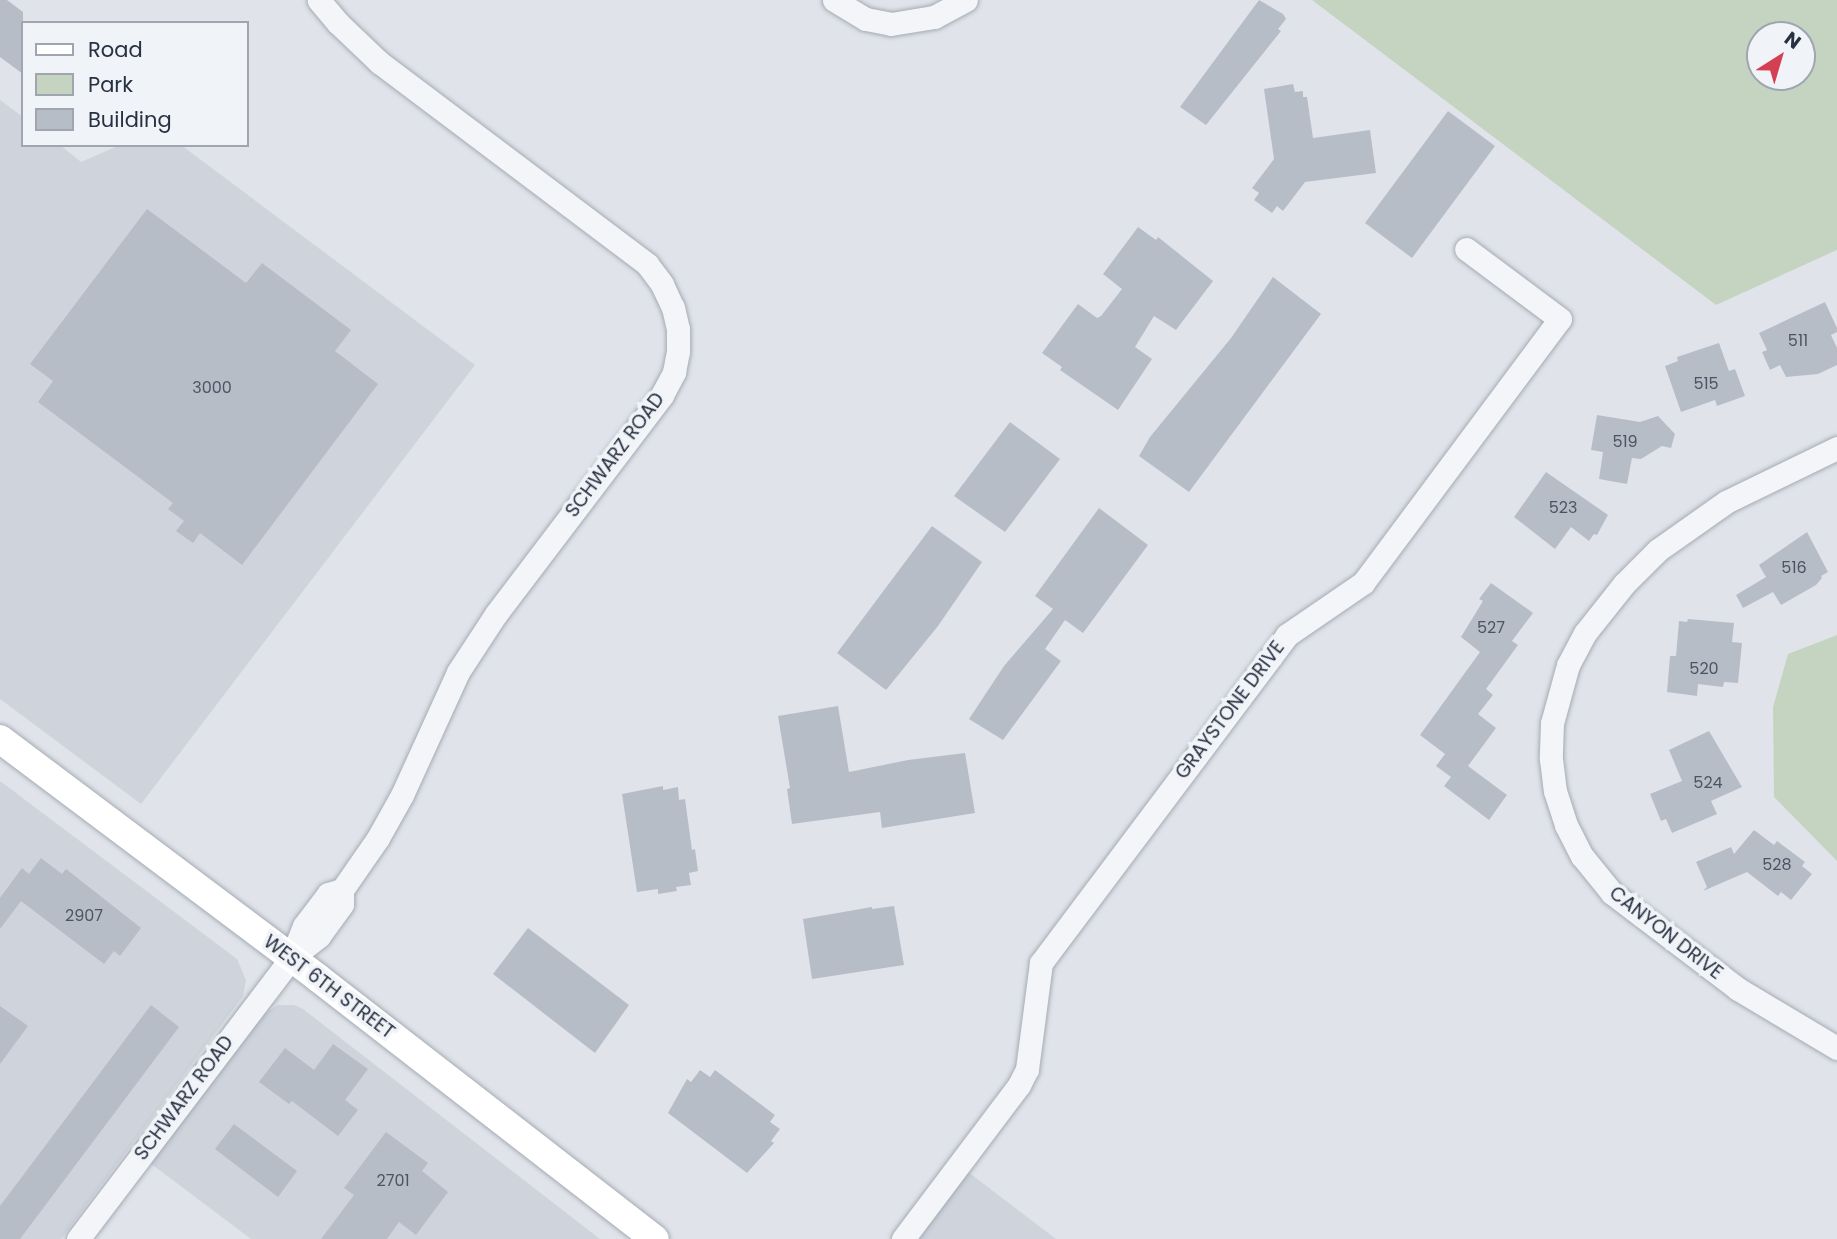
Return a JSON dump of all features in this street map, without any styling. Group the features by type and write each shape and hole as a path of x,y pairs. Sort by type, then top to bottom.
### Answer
{"main road":[{"name":"WEST 6TH STREET","path":"0,739 291,958 655,1239"}],"street":[{"name":"SCHWARZ ROAD","path":"78,1239 291,958 307,921 328,894 342,890 378,838 402,795 442,703 478,639 662,395 674,372 678,329 662,284 647,264 380,63 338,23 319,0"},
{"path":"834,0 866,19 891,24 934,17 966,0"},
{"name":"GRAYSTONE DRIVE","path":"903,1239 1019,1085 1027,1069 1041,963 1287,635 1363,583 1560,320 1466,249"},
{"name":"CANYON DRIVE","path":"1837,448 1716,508 1658,550 1624,584 1585,633 1568,665 1552,723 1551,759 1555,791 1566,825 1582,856 1612,893 1738,989 1837,1048"}],"shaded area":[{"path":"0,100 21,116 21,147 62,147 81,162 115,147 184,147 475,365 141,804 0,699"},
{"path":"0,781 237,959 246,980 243,996 61,1239 0,1239"},
{"path":"278,1005 294,1005 303,1009 600,1239 251,1239 150,1163 261,1016"},
{"path":"968,1172 1056,1239 918,1239"}],"green space":[{"path":"1312,0 1837,0 1837,250 1716,305"},
{"path":"1837,635 1837,861 1774,797 1773,707 1788,654"}],"building":[{"path":"0,0 7,0 23,12 21,73 0,57"},
{"path":"1259,0 1283,14 1286,19 1278,29 1281,31 1206,125 1180,107"},
{"path":"1293,84 1295,92 1303,91 1303,97 1307,97 1313,138 1370,130 1376,173 1305,182 1283,211 1277,206 1272,213 1254,200 1259,193 1252,188 1274,159 1264,89"},
{"path":"1448,111 1495,146 1412,258 1365,223"},
{"path":"147,209 246,283 262,263 351,330 335,351 378,384 242,565 200,533 193,543 176,531 184,521 168,509 173,503 38,402 53,381 30,364"},
{"path":"1138,227 1156,240 1158,237 1213,281 1176,330 1154,316 1135,347 1152,359 1118,410 1060,370 1062,367 1042,353 1078,304 1097,318 1122,289 1103,274"},
{"path":"1273,277 1321,314 1189,492 1139,456 1150,437 1231,338"},
{"path":"1825,302 1837,328 1837,332 1831,335 1837,348 1837,365 1818,374 1786,377 1780,365 1770,370 1762,352 1767,350 1759,333"},
{"path":"1719,343 1729,371 1735,369 1745,396 1717,406 1715,400 1681,412 1665,366 1678,361 1677,357"},
{"path":"1597,415 1640,422 1658,416 1675,434 1671,448 1662,446 1641,459 1632,458 1627,484 1599,479 1603,452 1591,450"},
{"path":"1010,422 1060,459 1005,532 954,496"},
{"path":"1546,472 1608,515 1597,535 1594,534 1589,541 1571,527 1555,549 1514,517"},
{"path":"1099,508 1148,545 1083,633 1065,620 1045,649 1061,661 1003,740 969,719 1004,666 1053,609 1035,596"},
{"path":"932,526 982,562 938,626 886,690 837,653"},
{"path":"1807,532 1828,572 1821,576 1816,585 1781,605 1773,592 1743,608 1736,595 1766,577 1759,565"},
{"path":"1491,583 1533,613 1512,641 1518,645 1486,689 1493,695 1478,714 1496,728 1468,766 1507,795 1489,820 1444,786 1451,777 1436,766 1445,754 1420,735 1480,652 1461,637 1483,601 1479,599"},
{"path":"1688,619 1734,623 1732,642 1742,643 1738,683 1724,682 1723,687 1698,684 1697,696 1667,692 1670,656 1676,656 1679,621 1687,622"},
{"path":"838,706 849,772 908,760 965,753 975,813 882,828 880,812 792,824 787,789 790,788 778,716"},
{"path":"1709,731 1742,787 1711,801 1717,814 1672,833 1666,819 1661,821 1650,794 1682,781 1669,750"},
{"path":"663,786 663,790 678,787 679,800 685,799 692,850 695,849 698,871 689,873 691,885 676,887 677,891 658,894 658,889 637,892 622,794"},
{"path":"1754,830 1774,845 1777,841 1805,862 1802,866 1812,874 1791,900 1781,892 1778,896 1747,872 1703,891 1707,887 1696,862 1731,847 1734,854"},
{"path":"41,858 62,874 66,869 141,928 120,956 114,951 104,964 21,901 0,929 0,898 22,868 29,874"},
{"path":"894,906 904,965 812,979 803,919 872,907"},
{"path":"528,928 629,1005 595,1053 493,974"},
{"path":"151,1005 179,1027 20,1239 0,1239 0,1206"},
{"path":"0,1006 28,1026 0,1064"},
{"path":"333,1044 368,1069 345,1100 358,1110 338,1136 292,1101 289,1104 259,1082 285,1048 314,1070"},
{"path":"700,1070 710,1077 715,1070 775,1115 770,1122 780,1129 771,1141 774,1143 747,1173 668,1113 687,1079 691,1082"},
{"path":"234,1124 297,1171 278,1197 215,1149"},
{"path":"386,1132 428,1163 422,1171 448,1192 416,1235 399,1222 387,1239 321,1239 354,1195 344,1188"}]}
